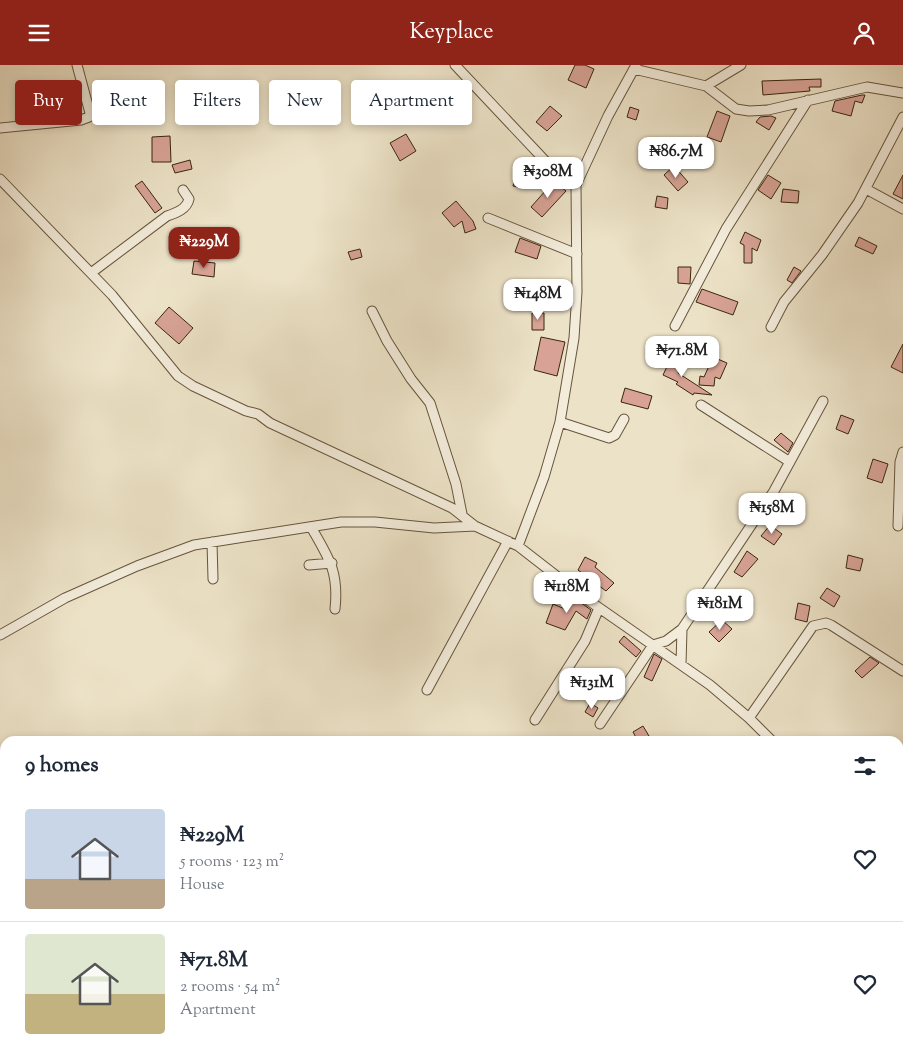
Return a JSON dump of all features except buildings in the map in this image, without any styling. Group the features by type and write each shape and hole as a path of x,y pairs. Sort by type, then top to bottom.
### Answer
{"street":[{"path":"0,128 81,120 89,117 90,113 77,65"},
{"path":"456,65 551,167 576,185"},
{"path":"706,86 741,65"},
{"path":"518,546 544,477 560,422 574,338 577,292 576,185 608,116 635,67 706,86 736,109 748,111 768,110 868,87 903,93"},
{"path":"675,326 726,229 808,100"},
{"path":"771,327 784,302 822,255 866,189 903,117"},
{"path":"0,179 91,273 171,369 185,382 246,411 258,414 270,423 396,481 462,515 475,525 518,546 599,608 710,685 750,718 767,736"},
{"path":"866,189 903,209"},
{"path":"91,273 167,216 178,212 187,205 189,199 182,190"},
{"path":"488,218 577,254"},
{"path":"372,311 387,341 432,408 456,484 462,515"},
{"path":"600,724 653,645 666,641 682,629 774,491 823,401"},
{"path":"702,405 790,462"},
{"path":"560,422 609,438 615,435 624,419"},
{"path":"898,525 900,462 903,452"},
{"path":"0,635 65,598 176,550 212,542 341,522 375,522 434,528 475,525"},
{"path":"311,527 332,563 336,586 335,609"},
{"path":"427,690 508,541"},
{"path":"212,542 214,579"},
{"path":"309,565 332,563"},
{"path":"535,721 585,641 599,608"},
{"path":"750,718 813,626 820,623 831,625 903,671"},
{"path":"681,664 682,629"}]}
